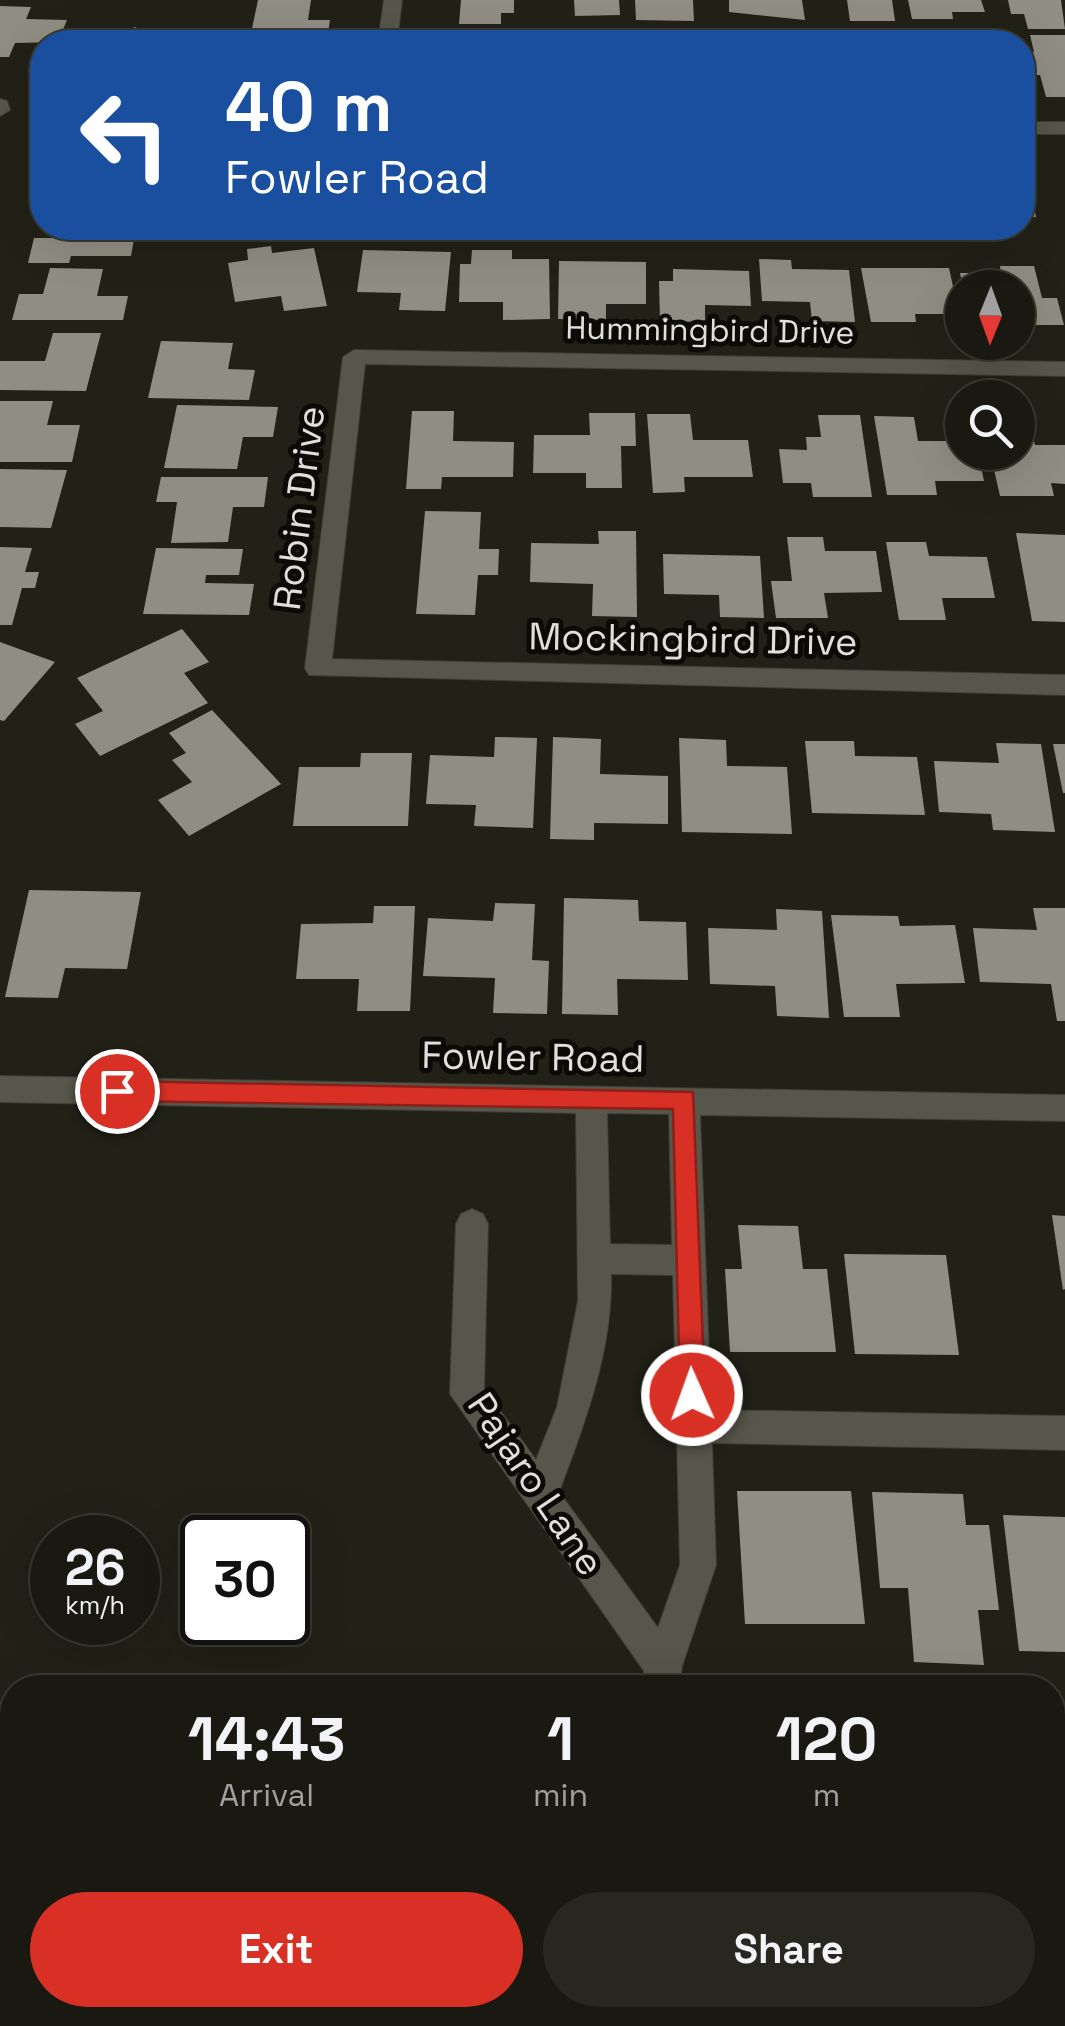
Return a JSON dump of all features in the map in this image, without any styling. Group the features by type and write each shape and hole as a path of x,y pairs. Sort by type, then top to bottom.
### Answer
{"street":[{"path":"389,30 393,0"},
{"path":"1035,128 1065,128"},
{"name":"Hummingbird Drive","path":"354,357 1065,369"},
{"name":"Robin Drive","path":"318,668 354,357"},
{"name":"Mockingbird Drive","path":"318,668 1065,685"},
{"name":"Fowler Road","path":"0,1089 1065,1108"},
{"path":"540,1496 574,1407 595,1301 591,1098"},
{"name":"Pajaro Lane","path":"663,1675 698,1565 684,1099"},
{"name":"Pajaro Lane","path":"472,1224 467,1394 661,1675"},
{"path":"596,1260 688,1260"},
{"path":"693,1426 1065,1433"}],"building":[{"path":"258,0 311,0 308,20 330,20 328,30 252,30"},
{"path":"461,0 514,0 514,13 501,13 501,24 459,24"},
{"path":"574,0 619,0 620,15 575,16"},
{"path":"635,0 693,0 694,21 636,20"},
{"path":"729,0 802,0 805,20 729,12"},
{"path":"847,0 892,0 895,21 850,21"},
{"path":"908,0 981,0 985,12 952,12 953,19 912,19"},
{"path":"1008,0 1061,0 1065,29 1028,29 1024,14 1011,14"},
{"path":"0,6 31,7 26,19 67,20 63,30 30,30 30,43 15,43 9,57 0,57"},
{"path":"1035,35 1065,35 1065,97 1046,97 1040,75 1035,75"},
{"path":"34,240 134,240 131,256 71,256 69,263 28,263"},
{"path":"271,246 272,253 314,248 327,306 284,311 281,296 235,302 228,263 248,260 247,249"},
{"path":"363,250 451,252 445,311 399,310 401,293 357,292"},
{"path":"472,250 512,250 512,259 549,259 550,319 503,320 503,302 459,302 460,264 471,264"},
{"path":"759,259 791,260 792,269 849,270 855,322 812,321 810,302 762,301"},
{"path":"559,261 646,262 646,304 606,304 606,320 558,319"},
{"path":"1000,266 1034,266 1035,270 1001,270"},
{"path":"50,268 103,269 97,296 128,296 123,320 12,320 19,294 43,294"},
{"path":"861,268 949,268 945,270 945,314 915,314 916,322 871,322"},
{"path":"673,269 749,271 751,306 705,305 705,322 660,321 659,281 673,281"},
{"path":"1035,270 1042,298 1057,298 1064,325 1035,325"},
{"path":"53,333 101,333 86,391 0,390 0,361 45,361"},
{"path":"161,341 233,343 228,369 255,370 249,400 148,398"},
{"path":"0,401 53,401 47,425 80,425 72,462 0,462"},
{"path":"177,405 278,407 273,437 243,437 237,469 164,468"},
{"path":"412,411 454,411 453,441 514,442 513,477 442,477 441,489 406,489"},
{"path":"589,413 635,413 636,446 621,446 622,488 586,488 586,473 533,473 534,435 590,435"},
{"path":"647,414 690,414 693,440 748,440 753,477 684,477 685,492 653,493"},
{"path":"818,415 860,415 872,497 813,497 811,483 783,483 779,449 807,450 806,437 821,437"},
{"path":"874,416 914,417 918,441 945,441 945,470 982,470 984,481 935,481 937,495 887,495"},
{"path":"1035,445 1065,445 1065,484 1051,483 1054,496 1000,496 994,470 1035,470"},
{"path":"0,469 67,470 51,528 0,527"},
{"path":"161,477 268,477 264,507 233,507 228,542 171,543 177,502 156,502"},
{"path":"425,511 481,512 479,549 499,549 498,575 478,575 475,615 416,614"},
{"path":"598,531 636,531 637,617 592,616 593,584 530,582 531,543 599,544"},
{"path":"1016,533 1065,535 1065,622 1032,621"},
{"path":"787,537 823,537 825,551 876,551 882,592 824,593 828,618 776,618 771,581 792,581"},
{"path":"886,542 926,542 929,556 987,557 995,598 942,598 946,620 899,620"},
{"path":"0,547 32,548 25,572 39,572 35,588 22,588 12,625 0,625"},
{"path":"156,548 243,549 239,575 206,575 205,583 254,584 249,615 143,614"},
{"path":"663,554 760,556 764,618 720,617 719,595 664,594"},
{"path":"182,629 209,662 184,673 208,703 100,756 75,724 103,711 77,678"},
{"path":"0,642 55,662 4,721 0,720"},
{"path":"212,710 281,784 189,836 158,800 192,782 172,760 186,753 169,733"},
{"path":"495,737 537,738 533,828 474,826 476,805 426,804 430,755 494,757"},
{"path":"553,737 601,739 600,774 668,776 668,824 594,823 594,840 550,839"},
{"path":"679,738 726,740 727,766 787,767 792,834 682,832"},
{"path":"805,741 854,741 855,756 917,757 925,815 812,813"},
{"path":"996,743 1041,744 1055,832 993,830 991,814 939,812 934,761 999,763"},
{"path":"1053,744 1065,744 1065,793 1063,793"},
{"path":"361,753 412,753 408,826 293,826 299,767 360,767"},
{"path":"29,890 141,892 127,969 65,968 58,998 5,997"},
{"path":"564,898 638,900 639,921 686,922 688,980 617,979 618,1015 562,1014"},
{"path":"495,903 535,904 532,960 549,961 547,1014 493,1013 495,978 423,976 428,918 493,921"},
{"path":"374,906 415,906 410,1011 357,1011 359,979 296,979 301,924 373,923"},
{"path":"1033,908 1065,908 1065,1021 1057,1021 1051,984 980,982 973,928 1037,930"},
{"path":"776,909 822,911 829,1018 777,1016 775,986 710,984 708,928 777,930"},
{"path":"831,915 898,916 900,926 955,925 965,983 896,984 900,1017 844,1017"},
{"path":"1052,1215 1065,1216 1063,1290"},
{"path":"738,1225 798,1226 803,1269 827,1269 836,1352 730,1352 725,1269 742,1269"},
{"path":"844,1254 946,1255 959,1355 855,1354"},
{"path":"737,1491 851,1491 865,1624 745,1624"},
{"path":"872,1492 963,1494 966,1525 989,1525 999,1610 978,1610 984,1665 914,1662 908,1588 880,1588"},
{"path":"1003,1515 1065,1517 1065,1652 1019,1651"}],"route":[{"path":"117,1091 684,1099 692,1395"}]}
